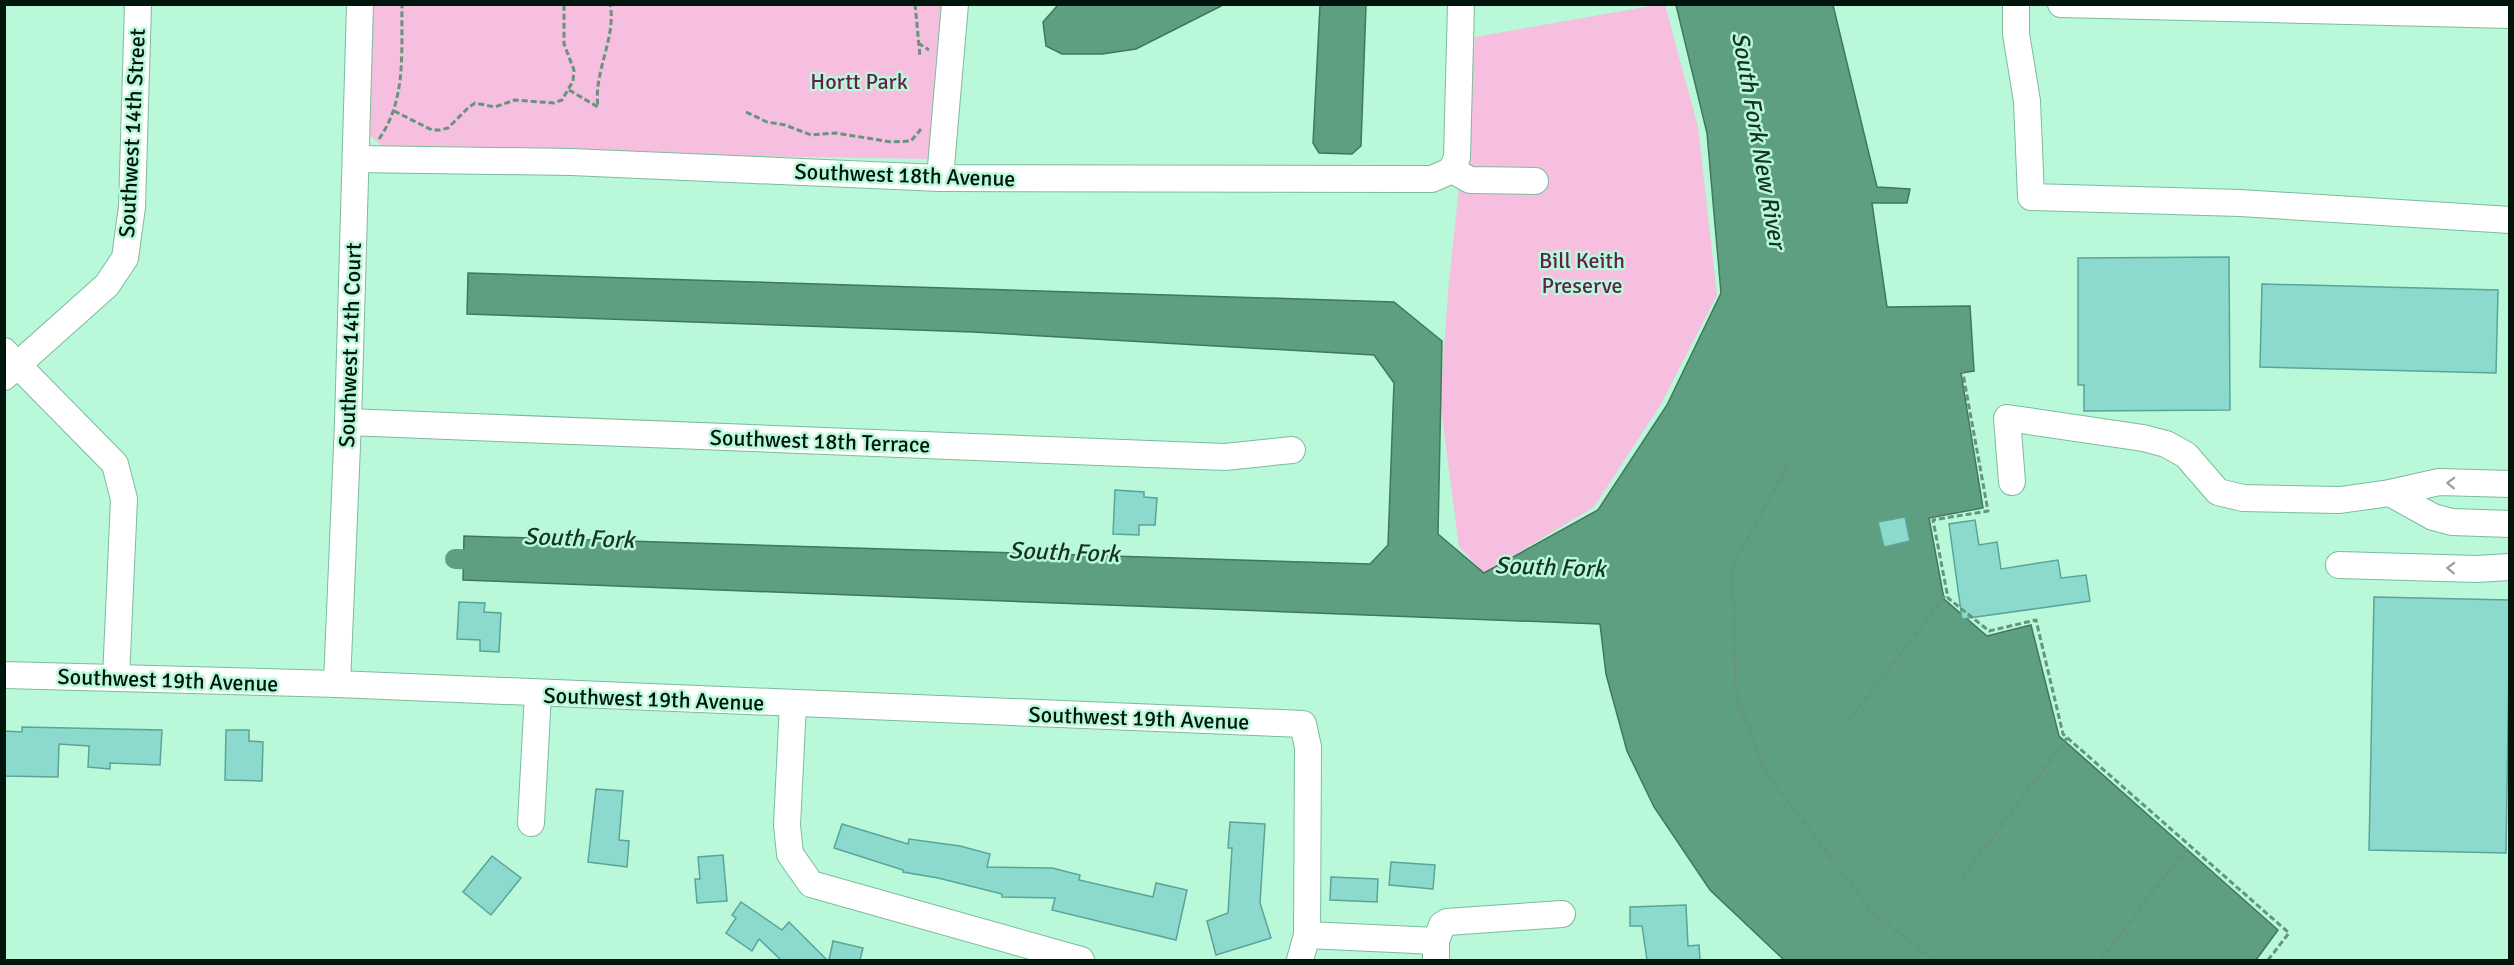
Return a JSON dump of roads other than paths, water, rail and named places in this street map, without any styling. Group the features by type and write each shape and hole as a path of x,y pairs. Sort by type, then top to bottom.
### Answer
{"street":[{"name":"Southwest 14th Street","path":"116,678 124,499 115,464 9,364 107,285 125,258 132,207 138,4"},
{"name":"Southwest 14th Court","path":"337,684 348,422 364,152 360,4"},
{"path":"940,178 955,4"},
{"path":"1461,4 1457,157 1452,170 1470,180 1535,181"},
{"path":"2016,4 2016,34 2027,101 2031,197 2240,203 2510,220"},
{"path":"2061,4 2510,15"},
{"name":"Southwest 18th Avenue","path":"364,152 940,178 1432,179 1452,170"},
{"path":"2012,482 2007,418 2143,438 2166,444 2186,455 2218,492 2243,498 2340,500 2439,483 2510,484"},
{"name":"Southwest 18th Terrace","path":"348,422 1225,457 1292,450"},
{"path":"2390,493 2433,517 2452,522 2510,524"},
{"path":"2339,565 2476,569 2510,567"},
{"name":"Southwest 19th Avenue","path":"4,675 337,684 793,705 1303,724 1308,747 1306,935"},
{"path":"531,823 538,694"},
{"path":"793,705 787,825 790,854 811,884 1081,960"},
{"path":"1300,960 1306,935 1436,951 1442,925 1447,922 1562,914"}],"water":[{"path":"1058,5 1223,5 1136,49 1102,54 1062,54 1046,46 1043,22"},
{"path":"1320,5 1366,5 1361,146 1352,154 1319,153 1313,143"},
{"name":"South Fork New River","path":"1676,5 1833,5 1877,187 1910,189 1907,203 1872,203 1887,307 1970,306 1974,371 1961,373 1983,508 1929,518 1944,599 1987,636 2031,625 2059,736 2278,930 2256,960 1784,960 1710,890 1654,807 1627,751 1606,674 1600,624 463,580 464,536 1370,564 1388,545 1394,383 1374,355 973,332 467,314 468,273 1394,302 1442,341 1438,534 1484,573 1598,510 1667,405 1721,293 1707,133"}],"waterway":[{"name":"South Fork","path":"455,559 489,560"}],"park label":[{"name":"Hortt Park","path":"859,81"},
{"name":"Bill Keith Preserve","path":"1582,272"}]}
